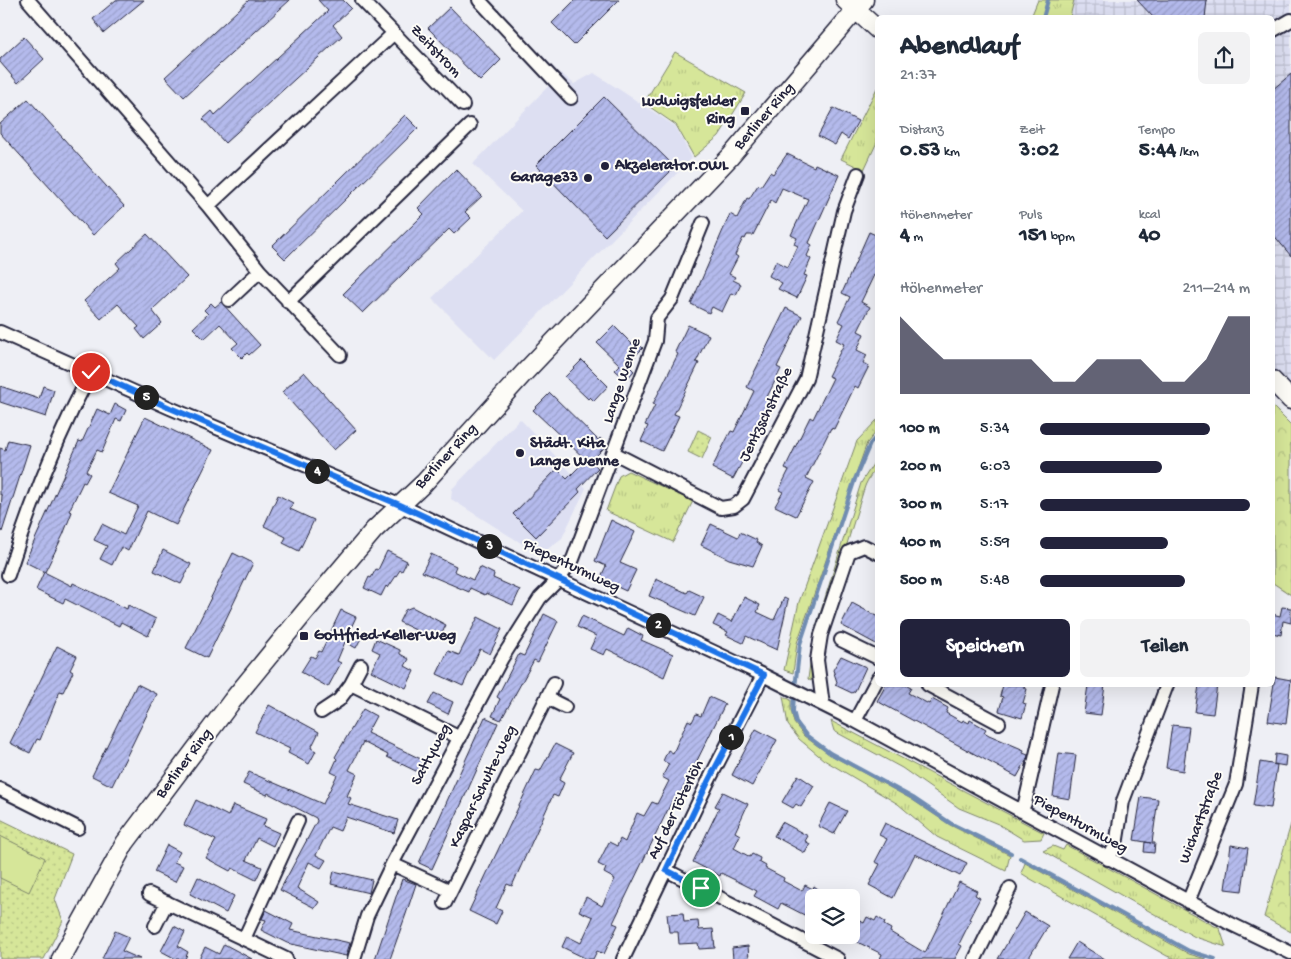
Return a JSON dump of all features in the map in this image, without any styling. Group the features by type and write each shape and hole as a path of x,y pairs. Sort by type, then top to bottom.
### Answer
{"main road":[{"path":"855,3 875,26"},
{"name":"Berliner Ring","path":"61,959 126,843 269,656 374,530 424,484 523,374 730,158 855,3"},
{"path":"1275,383 1291,400"}],"street":[{"path":"28,0 208,206 260,271 340,356"},
{"name":"Zeitstrom","path":"362,0 463,105"},
{"path":"479,0 571,98"},
{"path":"1275,29 1291,20"},
{"path":"208,206 394,33"},
{"path":"288,302 470,125"},
{"name":"Jentzschstraße","path":"614,453 721,508 734,506 743,499 806,379 844,211 858,174"},
{"name":"Lange Wenne","path":"559,579 573,559 614,453 655,341 657,318 672,299 703,223"},
{"path":"229,300 260,271"},
{"name":"Piepenturmweg","path":"0,332 170,408 400,505 764,675 855,721 1108,860 1291,953"},
{"path":"8,575 39,485 61,432 91,372"},
{"path":"819,703 817,660 821,635 850,552 864,546 875,552"},
{"name":"Sattyweg","path":"354,959 368,916 392,864 502,658 540,598 559,579"},
{"path":"841,640 875,657"},
{"path":"321,712 339,700 352,684 361,665"},
{"name":"Auf der Töterlöh","path":"623,959 708,782 764,675"},
{"name":"Kaspar-Schulte-Weg","path":"445,903 554,683"},
{"path":"352,684 460,738"},
{"path":"855,721 875,684"},
{"path":"932,687 999,723"},
{"path":"1020,812 1025,803 1052,687"},
{"path":"1108,860 1116,845 1123,801 1166,687"},
{"name":"Wichartstraße","path":"1188,902 1236,784 1252,687"},
{"path":"547,698 565,707"},
{"path":"0,789 78,828"},
{"path":"244,939 298,821"},
{"path":"392,864 451,891"},
{"path":"666,870 838,959"},
{"path":"975,959 1010,888"},
{"path":"149,894 286,959"},
{"path":"155,926 167,902"}],"shaded area":[{"path":"1074,0 1291,0 1291,390 1275,372 1275,15 1071,15"},
{"path":"561,73 574,84 594,73 675,126 692,158 494,360 432,298 522,211 473,164"},
{"name":"Städt. Kita Lange Wenne","path":"520,419 586,488 562,538 540,555 451,499 452,489"}],"green space":[{"path":"1038,0 1074,0 1070,15 1032,15"},
{"path":"675,52 746,93 719,136 694,157 676,125 644,103"},
{"path":"875,92 875,146 864,170 841,159"},
{"path":"1275,409 1291,425 1291,595 1275,584"},
{"path":"875,422 875,433 867,443 797,643 793,673 784,670 799,602 857,441"},
{"path":"698,430 712,437 702,459 688,452"},
{"path":"875,461 875,466 864,489 812,662 811,681 808,679 814,633 861,483"},
{"path":"628,471 693,501 673,542 606,511 619,476"},
{"path":"783,696 791,700 794,723 804,736 829,754 911,799 950,825 1010,855 1006,871 937,837 898,804 824,760 799,739 788,725"},
{"path":"831,721 1044,833 1041,839 1024,840 998,824 959,808 902,768 834,731"},
{"path":"0,819 72,854 55,899 63,921 44,959 0,959"},
{"path":"1291,824 1291,932 1264,917"},
{"path":"0,836 45,858 29,892 0,878"},
{"path":"1066,845 1220,929 1226,947 1195,937 1043,851 1053,846 1063,850"},
{"path":"1025,863 1189,954 1206,959 1176,959 1167,956 1021,873"}],"building":[{"path":"116,0 144,0 104,33 93,19"},
{"path":"249,0 290,0 184,97 165,77"},
{"path":"318,0 343,0 351,8 333,25 342,36 225,143 203,119 212,111 215,115 328,11"},
{"path":"575,0 619,0 574,45 552,23"},
{"path":"1137,0 1207,0 1205,15 1151,15"},
{"path":"450,7 501,60 480,81 428,28"},
{"path":"24,37 44,59 18,83 0,62 0,59"},
{"path":"1291,74 1291,256 1275,237 1275,87"},
{"name":"Akzelerator.OWL","path":"604,97 675,167 605,236 536,165"},
{"path":"28,99 124,206 93,235 0,133 0,124"},
{"path":"833,108 858,121 848,139 841,134 835,145 818,136"},
{"path":"405,115 418,128 285,259 272,246"},
{"path":"787,154 814,167 815,164 839,175 809,243 812,245 807,256 811,259 804,275 807,276 797,298 778,289 782,283 769,276 776,261 788,267 798,246 794,244 797,238 791,235 808,199 782,188 775,203 771,200 753,235 747,235 745,239 743,238 735,255 738,257 729,274 735,277 733,280 741,284 736,295 731,293 722,312 712,307 709,313 691,304 730,214 737,218 747,198 749,199 758,185 761,186 770,172 773,174"},
{"path":"456,169 482,196 465,212 471,218 454,234 449,229 363,313 343,294 424,214 418,208"},
{"path":"869,232 875,235 875,275 861,302 870,307 858,331 864,334 857,350 867,355 863,363 869,366 858,388 855,386 834,429 831,428 806,478 814,482 796,516 775,506 783,492 779,490 789,470 785,468 810,417 813,419 833,378 828,376 844,344 836,340 844,324 838,321 850,297 842,293"},
{"path":"147,234 187,277 152,310 162,323 144,339 136,329 139,327 118,304 101,319 84,301 120,268 116,263"},
{"path":"221,302 260,345 249,355 247,353 242,358 232,348 238,343 220,324 204,339 193,328 208,314 204,310 211,303 215,307"},
{"path":"786,308 802,316 777,367 781,369 767,397 775,401 733,479 712,468 731,431 734,432 754,391 747,387"},
{"path":"688,325 709,335 696,362 699,363 674,414 679,416 662,451 641,441 648,426 645,425 655,405 653,404 678,354 675,352"},
{"path":"614,326 632,344 635,341 643,348 627,364 634,371 626,380 615,370 620,365 597,343"},
{"path":"582,360 608,386 594,401 590,397 588,399 565,377"},
{"path":"304,372 356,430 334,450 282,392"},
{"path":"0,386 39,399 43,386 54,390 46,417 0,402"},
{"path":"550,393 598,440 600,438 607,445 591,461 598,468 578,489 580,492 536,537 513,514 557,469 567,479 586,460 533,410"},
{"path":"115,404 126,410 121,421 116,419 102,452 97,450 86,471 90,474 85,483 83,482 69,511 72,512 63,535 45,572 25,562 79,441 82,442 97,409 110,415"},
{"path":"145,417 213,450 176,525 147,511 128,551 121,547 112,565 100,559 107,546 94,540 102,524 124,535 138,506 108,493"},
{"path":"8,440 30,445 2,532 0,531 2,495 0,495 0,448 5,450"},
{"path":"278,495 293,503 290,509 314,520 299,551 283,543 286,537 264,526"},
{"path":"611,520 635,532 620,563 636,570 626,591 600,579 606,566 595,561"},
{"path":"711,524 738,537 740,532 757,540 756,542 762,546 753,566 729,559 701,545"},
{"path":"163,550 191,564 181,584 154,571"},
{"path":"387,551 407,561 402,571 400,570 388,588 386,586 381,596 364,588 369,577 371,578 376,569 378,570"},
{"path":"233,553 253,563 207,658 186,648"},
{"path":"431,554 456,566 454,571 473,580 480,567 494,574 493,578 520,590 513,605 470,588 469,592 422,572"},
{"path":"44,572 72,586 73,583 127,609 128,605 156,619 148,636 121,622 119,626 65,599 63,603 36,590"},
{"path":"656,579 687,593 689,590 704,597 695,616 649,596"},
{"path":"744,597 760,605 757,612 774,620 784,598 788,600 777,650 746,636 743,643 726,635 728,632 713,625 718,615 732,622"},
{"path":"852,603 875,615 875,643 841,625"},
{"path":"412,607 446,625 441,635 431,631 428,636 399,622 405,610"},
{"path":"1282,607 1291,608 1291,623 1283,621 1281,635 1275,634 1275,615 1280,616"},
{"path":"341,610 356,617 349,632 361,638 356,648 345,642 337,661 341,663 328,687 301,672 311,656 315,658 319,651 321,652"},
{"path":"544,614 558,621 538,662 534,660 501,720 492,716 500,699 497,697 519,654 524,656"},
{"path":"582,616 624,636 628,628 643,636 641,640 673,654 664,677 607,649 604,655 590,649 596,636 577,627"},
{"path":"478,617 502,629 490,654 480,649 463,686 437,674 448,651 459,655"},
{"path":"376,639 400,650 400,654 409,659 405,666 414,671 406,688 371,671 380,653 372,649"},
{"path":"57,646 77,656 70,670 73,672 63,692 60,691 40,740 37,739 30,753 10,743"},
{"path":"841,656 866,667 855,691 852,693 835,685 837,682 833,670"},
{"path":"1275,677 1291,680 1286,724 1268,721 1273,687 1275,687"},
{"path":"137,684 157,694 112,786 92,776"},
{"path":"885,687 909,687 911,688 908,693 929,704 932,699 948,708 946,713 962,722 963,720 969,723 970,720 986,729 984,732 989,735 1024,750 1023,753 1028,755 1027,759 1017,777 877,701"},
{"path":"1002,687 1024,687 1027,689 1023,703 1026,704 1022,718 999,711 1003,697 1000,696"},
{"path":"1088,687 1105,687 1101,715 1084,713"},
{"path":"1199,687 1217,687 1213,714 1195,712"},
{"path":"434,693 453,702 448,714 428,704"},
{"path":"709,697 725,704 677,801 673,799 613,923 618,925 604,954 597,951 593,959 587,959 562,947 567,936 581,943 593,917 579,911 586,897 602,906 615,879 604,873 606,868 598,864 609,842 617,846 620,839 625,842 637,813 644,816 652,802 657,804 669,781 662,777 669,764 663,761 668,750 673,753 688,720 692,722 696,714 701,716"},
{"path":"269,705 319,732 311,748 316,751 309,764 288,753 290,749 255,732"},
{"path":"363,709 376,716 367,733 427,762 422,774 387,757 388,755 363,742 349,770 357,774 347,796 351,798 348,804 398,820 394,833 346,817 340,831 330,827 316,855 326,860 321,868 309,862 297,888 319,902 315,908 280,890 317,821 316,818 268,793 267,795 243,784 249,772 323,804 337,775 331,772 337,759 335,757"},
{"path":"485,717 498,723 432,869 419,863"},
{"path":"1172,725 1189,727 1183,771 1166,768"},
{"path":"756,729 777,740 752,786 732,775"},
{"path":"555,744 573,753 559,780 564,783 558,797 553,795 512,886 507,884 496,908 502,911 496,924 469,911 536,770 540,771"},
{"path":"1059,753 1076,755 1070,799 1053,796"},
{"path":"1275,754 1286,756 1285,766 1274,764"},
{"path":"1260,762 1277,765 1271,808 1253,806"},
{"path":"798,775 814,786 801,807 796,804 793,808 782,802"},
{"path":"723,792 748,804 735,832 740,835 734,848 750,857 752,854 760,858 759,862 766,866 765,868 784,878 783,881 802,891 805,885 813,889 805,889 805,915 781,903 778,909 754,896 757,891 721,873 720,876 693,862 719,808 715,806"},
{"path":"1141,797 1158,799 1152,843 1155,843 1154,853 1144,852 1145,842 1151,843 1134,840"},
{"path":"196,800 228,816 233,805 266,819 263,826 279,833 273,846 257,838 246,860 262,867 256,880 232,868 230,871 206,858 216,840 184,825"},
{"path":"830,803 847,811 834,834 818,826"},
{"path":"782,822 808,836 805,841 810,844 805,853 774,836"},
{"path":"885,823 967,863 960,876 915,854 893,898 869,885 880,864 875,862 887,839 879,835"},
{"path":"167,845 180,852 174,862 183,866 175,882 154,872"},
{"path":"1231,845 1248,848 1242,891 1225,889"},
{"path":"334,871 372,880 369,893 331,884"},
{"path":"198,877 234,896 226,913 190,894"},
{"path":"402,879 416,884 406,914 390,959 375,959"},
{"path":"959,882 977,891 975,895 980,898 969,919 971,920 959,944 962,946 955,959 880,959 882,954 860,943 860,921 864,923 867,917 875,921 877,917 885,922 884,925 891,929 890,932 925,953"},
{"path":"266,910 293,924 290,930 350,943 346,956 287,943 261,930 266,920 262,919"},
{"path":"1025,912 1048,926 1028,959 998,959"},
{"path":"683,913 684,922 698,921 699,930 713,929 715,948 699,949 698,943 679,944 678,932 669,932 667,914"},
{"path":"174,926 185,932 178,946 188,952 185,959 176,959 161,951"},
{"path":"115,931 129,937 122,951 140,959 102,959"},
{"path":"1077,942 1104,959 1067,959"},
{"path":"224,944 252,959 199,959 205,947 219,954"},
{"path":"748,946 749,959 733,959 732,948"}],"waterway":[{"path":"1044,15 1048,0"},
{"path":"795,688 800,644 855,479 870,444 875,438"},
{"path":"794,695 793,711 796,722 806,735 830,753 913,798 950,823 1011,853"},
{"path":"1020,858 1189,951 1215,959"}],"place":[{"name":"Ludwigsfelder Ring","path":"745,111"},
{"name":"Akzelerator.OWL","path":"605,166"},
{"name":"Garage33","path":"588,178"},
{"name":"Städt. Kita Lange Wenne","path":"520,453"},
{"name":"Gottfried-Keller-Weg","path":"304,636"}],"route":[{"path":"91,372 265,449 400,505 764,675 708,782 666,870 701,888"}]}
